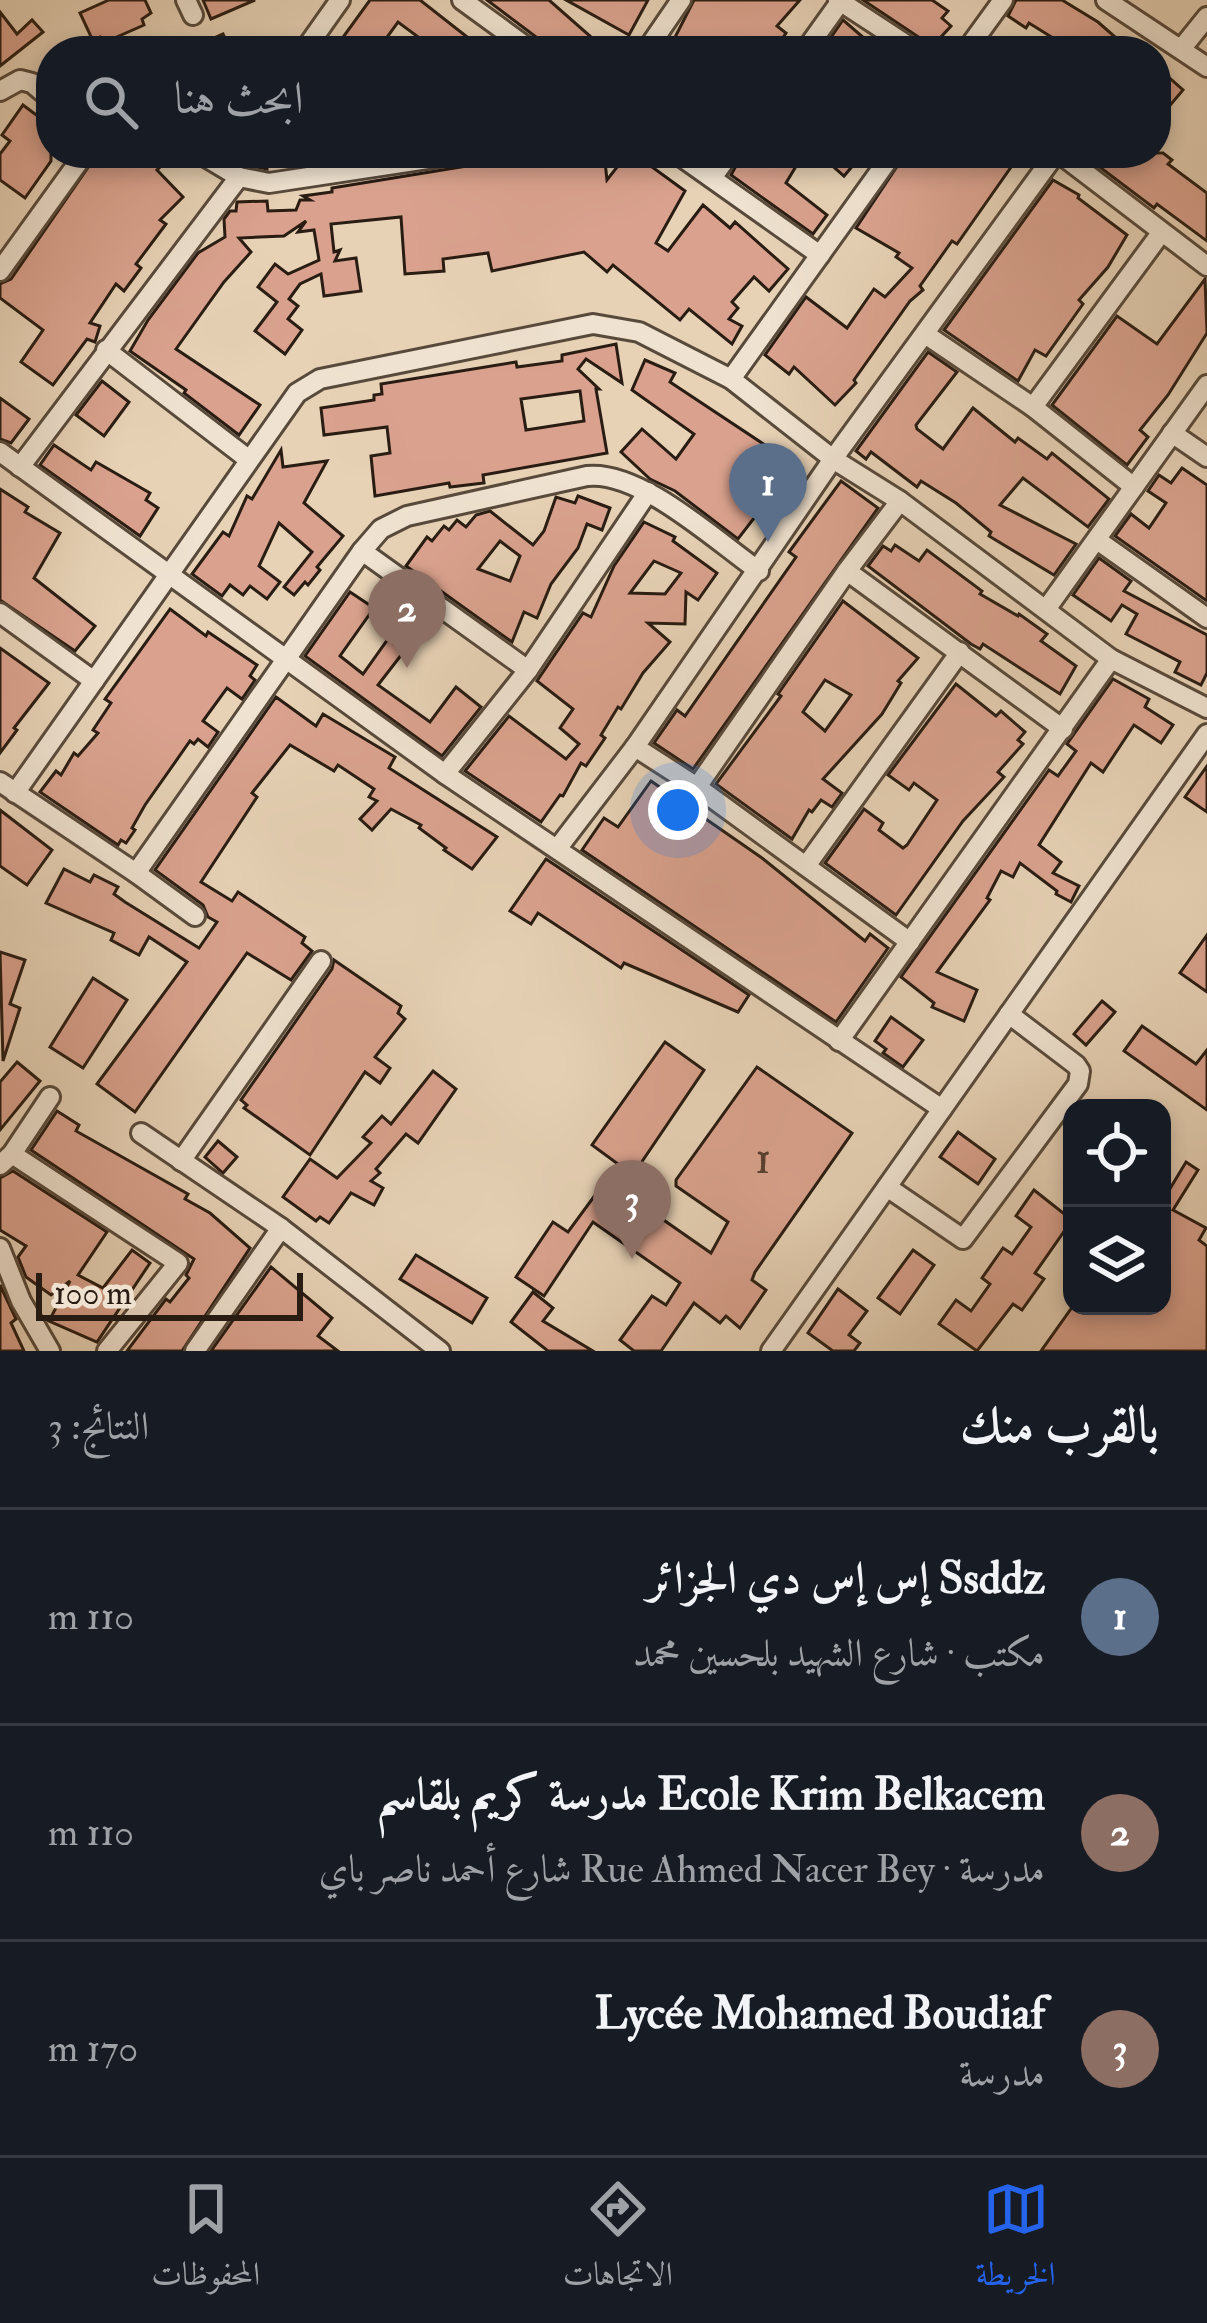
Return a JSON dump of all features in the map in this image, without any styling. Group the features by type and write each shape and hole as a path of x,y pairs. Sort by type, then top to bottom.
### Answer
{"street":[{"path":"315,36 340,0"},
{"path":"462,0 511,36"},
{"path":"656,36 681,0"},
{"path":"977,36 1003,0"},
{"path":"1106,0 1163,36"},
{"path":"815,36 839,1 893,36"},
{"path":"1182,48 1207,16"},
{"path":"1171,41 1207,67"},
{"path":"0,91 20,80 36,86"},
{"path":"0,272 74,168"},
{"path":"20,466 230,168"},
{"path":"235,168 269,183 368,168"},
{"path":"698,168 820,255"},
{"path":"712,178 719,168"},
{"path":"731,379 882,168"},
{"path":"557,849 759,571 833,459 1047,168"},
{"path":"1077,168 1207,266"},
{"path":"1033,407 1160,232"},
{"path":"195,916 8,787 94,681 297,393 320,379 593,324 639,332 731,379 833,459 900,501 1111,659 1207,708"},
{"path":"925,334 1033,407 1134,488"},
{"path":"106,350 248,459"},
{"path":"1047,608 1207,385"},
{"path":"1172,433 1207,457"},
{"path":"0,452 445,774 942,1109"},
{"path":"136,873 362,551 381,529 407,516 587,476 608,476 648,492 759,571"},
{"path":"445,774 527,670 648,492"},
{"path":"697,787 900,501"},
{"path":"1096,540 1207,618"},
{"path":"362,551 527,670"},
{"path":"847,571 1064,729"},
{"path":"0,613 94,681"},
{"path":"806,866 960,652"},
{"path":"838,1041 1111,659"},
{"path":"771,1351 1207,734"},
{"path":"634,747 697,787 910,942"},
{"path":"181,1161 321,961"},
{"path":"887,1187 963,1239 1078,1084 1076,1065 1010,1014"},
{"path":"50,1097 6,1159 178,1263 107,1351"},
{"path":"141,1133 281,1228 440,1351"},
{"path":"195,1351 281,1228"},
{"path":"0,1248 21,1301 50,1351"}],"building":[{"path":"109,0 145,0 151,13 142,19 144,25 119,36 91,36 80,13"},
{"path":"203,0 255,0 211,19"},
{"path":"370,0 420,0 466,36 417,36 398,22 388,36 344,36"},
{"path":"487,0 549,0 590,36 535,36"},
{"path":"566,0 648,0 629,35"},
{"path":"694,0 800,0 777,26 784,36 676,36"},
{"path":"863,0 932,0 948,11 942,18 951,26 942,36 917,36"},
{"path":"1016,0 1062,0 1114,36 1050,36 1008,16"},
{"path":"0,12 17,34 32,20 43,32 0,66"},
{"path":"843,20 862,36 832,36"},
{"path":"1171,79 1183,90 1171,104"},
{"path":"23,105 36,115 36,168 46,168 25,198 0,180 0,154 10,141 2,135"},
{"path":"1171,166 1207,193 1207,241 1157,204 1154,208 1101,168"},
{"path":"88,168 159,168 183,197 160,220 166,224 136,264 141,268 124,291 116,284 90,323 100,326 95,342 87,339 53,385 21,362 43,330 0,298 0,284 11,279"},
{"path":"454,168 606,168 607,180 616,168 654,168 685,191 656,243 668,251 703,205 730,228 735,222 788,269 769,291 754,277 732,302 738,308 729,319 742,326 732,344 689,309 680,320 613,265 607,272 584,252 492,271 488,253 443,259 444,271 405,274 401,217 331,224 334,252 340,250 335,261 356,258 361,291 324,296 321,274 300,284 289,299 298,306 288,319 302,330 285,354 255,331 277,302 258,287 275,264 288,274 319,260 314,230 298,232 306,221 284,236 239,238 251,252 176,349 260,405 239,435 130,351 198,253 225,237 224,219 236,211 237,202 267,201 268,211 296,210 300,200 310,200 303,196 332,192 332,188"},
{"path":"735,168 795,168 786,183 827,215 813,234 731,175"},
{"path":"896,168 1010,168 957,244 952,241 856,383 835,405 794,367 789,374 765,355 806,297 847,328 874,289 885,297 912,268 896,257 899,253 856,228"},
{"path":"1053,180 1127,235 1108,267 1079,300 1083,304 1046,356 1035,350 1018,381 944,330"},
{"path":"1205,279 1207,333 1140,430 1148,437 1127,465 1052,405 1117,316 1157,344"},
{"path":"616,344 622,383 586,359 578,369 599,389 607,453 483,475 484,483 450,487 449,483 375,496 371,456 390,453 387,427 324,435 321,408 374,400 374,395 382,394 381,384 516,362 517,367 562,361 562,355","holes":["580,391 584,421 526,430 521,399"]},
{"path":"928,352 957,372 917,429 943,449 973,408 1015,442 1018,438 1047,459 1052,453 1109,499 1088,527 1023,478 1000,505 1076,544 1054,575 989,536 991,532 956,503 921,481 917,487 871,452 866,459 856,451"},
{"path":"645,360 675,373 670,382 783,457 752,502 761,509 738,539 675,491 650,479 621,452 642,429 676,459 694,434 632,390"},
{"path":"102,381 129,402 104,436 76,415"},
{"path":"0,398 29,419 11,443 0,439"},
{"path":"54,445 91,470 96,462 150,493 146,500 158,508 140,536 40,465"},
{"path":"281,450 283,467 327,461 304,503 343,536 308,585 305,582 294,595 284,587 312,552 279,523 259,566 280,582 267,599 250,586 243,595 230,585 222,596 192,574 223,532 229,536 247,496 252,499"},
{"path":"1182,468 1207,485 1207,601 1115,536 1131,514 1149,528 1166,503 1148,491 1159,475 1171,483"},
{"path":"841,481 878,508 693,769 654,743 677,710 685,716 796,557 789,552"},
{"path":"0,489 28,507 25,512 60,533 34,578 95,626 75,651 0,600"},
{"path":"578,496 610,508 602,530 587,524 578,548 551,584 537,618 524,612 512,642 406,566 427,537 432,541 444,526 449,530 457,520 466,527 476,515 490,511 533,545 544,531 556,497 575,503","holes":["500,541 520,556 510,581 478,569"]},
{"path":"644,522 675,537 673,541 717,573 698,600 686,592 685,624 648,623 670,642 618,707 601,735 605,738 586,766 581,763 563,796 541,822 465,771 509,716 566,759 579,744 560,728 573,709 537,681 583,613 591,617 614,566","holes":["654,561 681,573 665,594 630,593"]},
{"path":"895,545 919,561 927,550 980,594 1047,634 1041,641 1076,666 1060,694 983,644 980,649 971,644 868,566 883,546 891,551"},
{"path":"1099,558 1131,581 1124,591 1207,635 1207,673 1201,685 1175,672 1180,662 1126,634 1137,614 1122,605 1111,621 1073,595"},
{"path":"350,592 374,608 340,656 363,674 393,632 409,645 378,685 430,722 456,687 481,707 442,756 305,656"},
{"path":"843,601 918,658 898,681 882,714 823,779 842,793 832,807 821,800 809,810 792,839 716,784 781,696 778,694","holes":["825,680 851,695 825,731 803,712"]},
{"path":"170,609 257,665 250,676 255,680 242,699 227,688 203,721 218,732 208,747 198,739 194,744 190,741 145,805 126,843 121,840 118,845 40,792 98,733 93,730 111,703 105,699"},
{"path":"0,648 49,683 0,753"},
{"path":"1113,679 1149,699 1145,707 1173,725 1161,743 1134,725 1103,772 1091,763 1039,845 1061,862 1053,873 1079,886 1071,902 1020,863 1013,877 1001,871 990,900 937,972 977,990 964,1021 932,1007 934,1003 901,977 1049,770 1058,776 1076,751 1067,744"},
{"path":"956,684 1025,732 1018,740 1023,744 998,772 1004,777 963,821 896,915 825,863 864,809 883,823 879,830 903,848 907,845 937,800 914,783 909,790 888,775"},
{"path":"276,697 316,726 323,714 395,757 389,768 497,837 472,869 444,850 421,825 391,809 372,830 360,819 377,801 369,797 374,789 338,765 334,771 290,745 252,793 257,797 201,882 232,901 238,892 305,937 302,943 312,951 291,980 247,953 135,1112 97,1084 187,962 149,937 139,955 111,940 114,933 46,903 64,869 90,882 94,875 118,887 114,894 125,902 199,948 217,922 208,917 203,905 155,870"},
{"path":"1207,766 1207,812 1185,797"},
{"path":"651,781 762,858 865,941 870,934 888,948 836,1022 582,850 604,818 618,827"},
{"path":"0,810 52,850 27,885 0,866"},
{"path":"546,859 749,995 738,1012 624,963 621,968 538,913 531,924 510,911"},
{"path":"1207,935 1207,992 1180,973"},
{"path":"0,952 25,960 10,1004 20,1008 3,1061"},
{"path":"334,960 401,1006 398,1013 405,1019 375,1057 390,1068 380,1083 365,1072 310,1155 244,1108 247,1105 241,1100"},
{"path":"93,978 127,1000 83,1068 50,1047"},
{"path":"1102,1001 1115,1012 1086,1045 1074,1034"},
{"path":"891,1017 923,1040 903,1067 875,1041"},
{"path":"1142,1026 1196,1064 1207,1050 1207,1110 1124,1051"},
{"path":"665,1042 704,1070 622,1191 711,1253 728,1222 676,1186 676,1180 757,1067 852,1133 755,1272 752,1280 766,1290 740,1328 726,1316 720,1323 694,1303 661,1351 634,1351 620,1340 652,1296 666,1305 680,1283 593,1222 544,1296 516,1277 553,1222 568,1232 618,1164 592,1145"},
{"path":"17,1062 40,1081 0,1130 0,1082"},
{"path":"433,1071 456,1089 418,1143 406,1134 376,1169 380,1173 371,1181 383,1188 374,1205 351,1193 329,1223 320,1217 316,1221 283,1197 310,1159 337,1178 371,1143 363,1137 382,1116 391,1124"},
{"path":"57,1111 79,1125 76,1131 188,1194 185,1199 210,1213 250,1248 182,1351 127,1351 166,1299 170,1302 189,1278 186,1275 194,1259 31,1150"},
{"path":"958,1132 995,1159 978,1184 940,1157"},
{"path":"218,1141 237,1157 223,1173 205,1157"},
{"path":"1186,1162 1198,1170 1173,1210 1206,1228 1199,1240 1207,1246 1207,1351 1041,1351 1067,1315 1171,1315 1171,1187"},
{"path":"13,1171 107,1232 78,1275 103,1288 132,1250 150,1263 97,1342 49,1321 70,1281 51,1295 26,1277 18,1257 26,1246 0,1230 0,1178"},
{"path":"1034,1190 1063,1213 1063,1233 1035,1273 1044,1279 1022,1310 1013,1304 977,1351 939,1324 956,1300 971,1311 990,1284 982,1278 1003,1248 1012,1254 1031,1227 1016,1216"},
{"path":"913,1250 934,1265 900,1314 878,1298"},
{"path":"416,1255 487,1298 472,1323 400,1279"},
{"path":"271,1267 332,1318 318,1336 338,1351 211,1351"},
{"path":"0,1285 16,1319 11,1323 24,1351 0,1351"},
{"path":"838,1289 867,1311 849,1335 860,1343 854,1351 833,1351 808,1333"},
{"path":"533,1292 553,1308 543,1321 593,1351 548,1351 511,1322"}],"place":[{"name":"Ssddz إس إس دي الجزائر","path":"768,542"},
{"name":"Ecole Krim Belkacem مدرسة كريم بلقاسم","path":"407,668"},
{"name":"Lycée Mohamed Boudiaf","path":"632,1259"}]}
